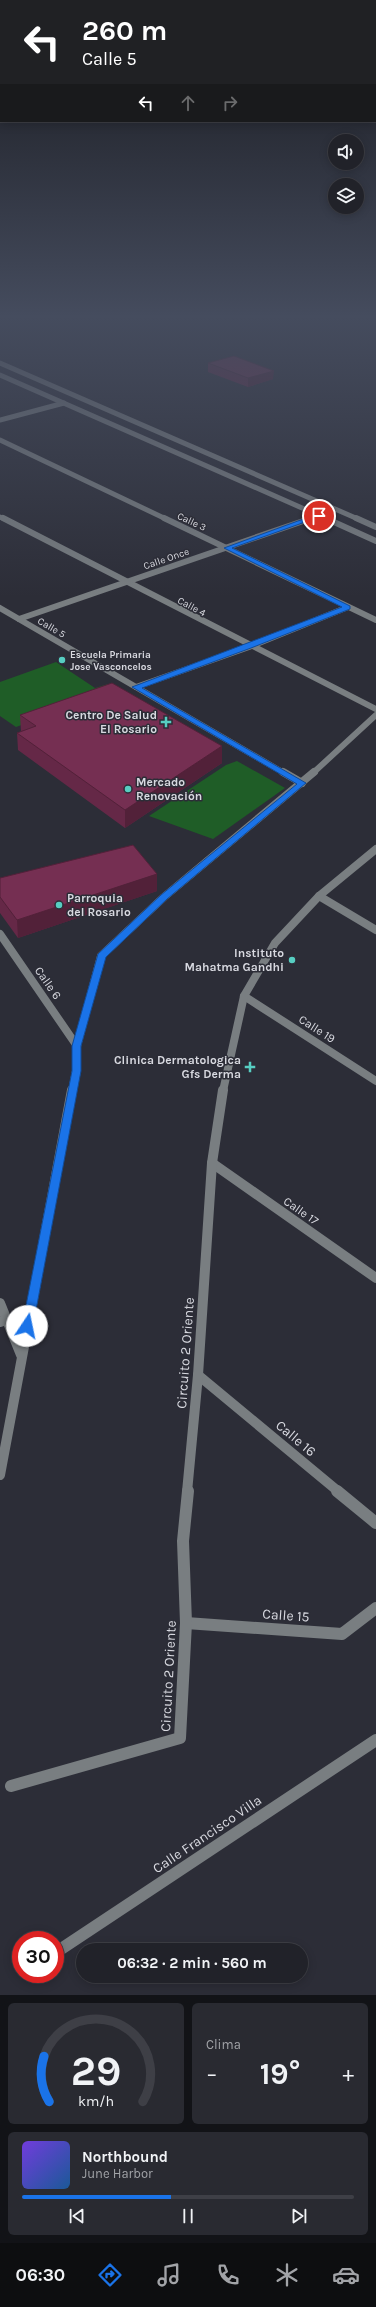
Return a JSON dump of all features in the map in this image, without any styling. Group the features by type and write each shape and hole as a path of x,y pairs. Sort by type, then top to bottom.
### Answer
{"street":[{"path":"0,420 37,410"},
{"path":"80,410 376,541"},
{"path":"108,410 376,527"},
{"name":"Calle 3","path":"0,440 376,620"},
{"name":"Calle Once","path":"19,619 319,516"},
{"name":"Calle 4","path":"0,517 127,581 249,647 376,709"},
{"path":"136,687 249,647 348,607"},
{"name":"Calle 5","path":"0,608 302,783"},
{"path":"0,1475 21,1356 76,1071 77,1046 101,956 164,897 302,783 376,715"},
{"name":"Circuito 2 Oriente","path":"11,1786 180,1738 186,1622 183,1541 198,1375 212,1163 226,1066 244,996 275,944 319,896 376,849"},
{"path":"319,896 376,930"},
{"name":"Calle 6","path":"0,934 77,1046"},
{"name":"Calle 19","path":"244,996 376,1081"},
{"name":"Calle 17","path":"212,1163 376,1278"},
{"path":"0,1304 4,1321 21,1356"},
{"name":"Calle 16","path":"198,1375 376,1523"},
{"name":"Calle 15","path":"186,1622 342,1634 376,1608"},
{"name":"Calle Francisco Villa","path":"64,1947 376,1740"}],"green space":[{"path":"56,662 95,688 108,684 119,690 16,727 0,716 0,682"},
{"path":"237,761 285,788 213,839 149,816 226,765"}],"building":[{"name":"Mercado Renovación","path":"112,683 222,746 125,810 17,733 36,726 20,715"},
{"path":"133,845 157,874 17,920 0,897 0,878"}],"place":[{"name":"Escuela Primaria Jose Vasconcelos","path":"62,660"},
{"name":"Centro De Salud El Rosario","path":"166,722"},
{"name":"Mercado Renovación","path":"128,789"},
{"name":"Parroquia del Rosario","path":"59,905"},
{"name":"Instituto Mahatma Gandhi","path":"292,960"},
{"name":"Clinica Dermatologica Gfs Derma","path":"250,1067"}],"route":[{"path":"27,1326 76,1071 77,1046 101,956 164,897 302,783 136,687 249,647 348,607 227,548 319,516"}]}
